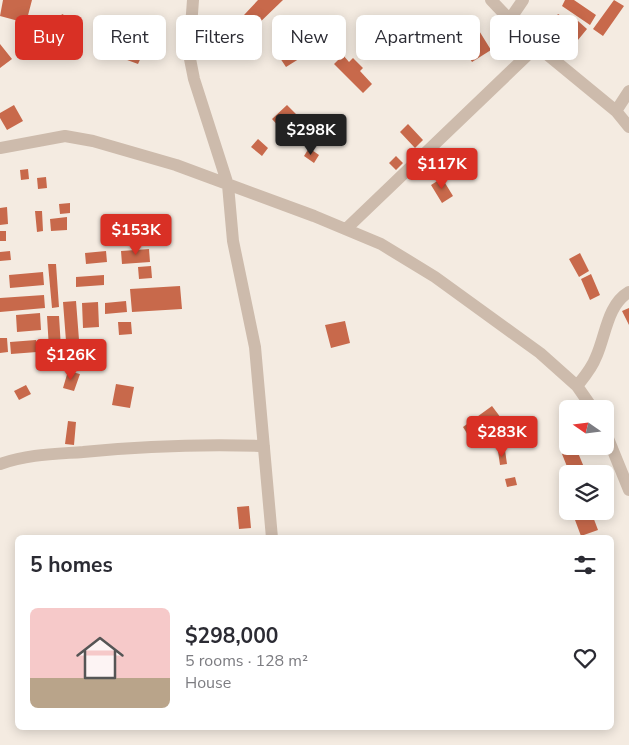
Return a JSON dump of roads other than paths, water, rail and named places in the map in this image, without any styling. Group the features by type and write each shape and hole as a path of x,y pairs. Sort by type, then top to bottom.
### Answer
{"street":[{"path":"193,0 189,54 194,79 228,185 233,241 255,347 272,535"},
{"path":"491,0 506,15"},
{"path":"513,15 523,0"},
{"path":"346,229 522,60"},
{"path":"554,60 616,111 629,128"},
{"path":"616,111 629,91"},
{"path":"0,148 18,146 51,138 78,138 176,165 381,244 435,277 540,353 577,386 587,400"},
{"path":"577,386 590,370 597,355 613,308 629,292"},
{"path":"0,464 50,453 116,448 165,445 264,446"},
{"path":"614,453 629,490"}]}
